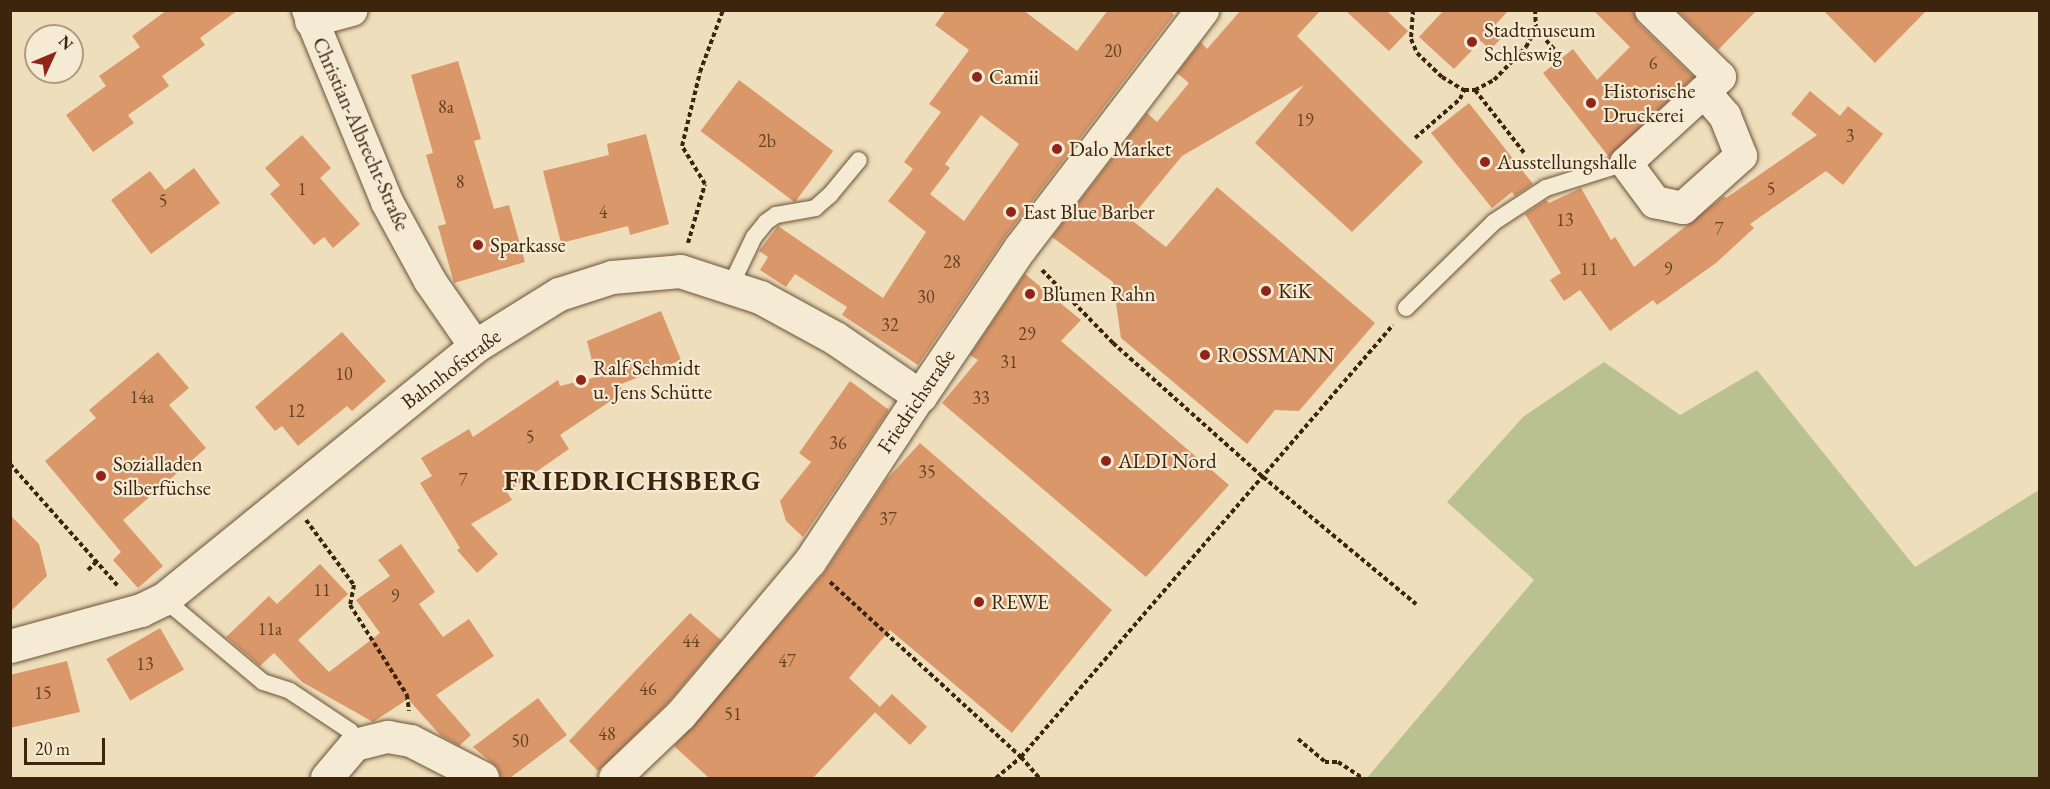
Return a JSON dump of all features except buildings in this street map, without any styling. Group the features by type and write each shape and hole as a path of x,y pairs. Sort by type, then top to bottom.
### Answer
{"street":[{"path":"310,16 352,10"},
{"name":"Friedrichstraße","path":"615,778 681,715 810,562 1020,248 1202,10"},
{"path":"1650,10 1720,77 1626,163 1654,202 1683,208 1741,156 1725,116 1704,92"},
{"name":"Christian-Albrecht-Straße","path":"310,16 387,202 430,281 475,346"},
{"name":"Bahnhofstraße","path":"10,646 141,610 164,599 475,346 559,294 612,277 680,271 760,297 835,338 920,396"},
{"path":"327,778 360,744 388,737 411,741 483,778"}],"lane":[{"path":"730,287 754,237 766,222 776,215 815,208 859,160"},
{"path":"1406,308 1485,230 1546,188 1626,163"},
{"path":"164,599 263,682 290,691 350,730 360,744"}],"path":[{"path":"680,271 705,184 682,146 700,72 723,10"},
{"path":"1413,10 1411,39 1417,53 1442,77 1464,90 1475,90 1511,65 1536,29 1535,10"},
{"path":"1536,29 1557,52"},
{"path":"1415,138 1460,99 1464,90"},
{"path":"1475,90 1525,154"},
{"path":"1020,248 1113,343 1263,477 1416,604"},
{"path":"996,778 1021,757 1406,308"},
{"path":"10,464 120,588"},
{"path":"289,498 354,585 350,605 407,695 411,741"},
{"path":"88,570 97,561"},
{"path":"839,590 1021,757 1039,778"},
{"path":"1298,739 1325,762 1338,762 1363,778"}],"green space":[{"path":"1604,362 1680,415 1757,370 1915,567 2039,490 2039,778 1367,778 1534,580 1447,502 1523,417"}],"place":[{"name":"Stadtmuseum Schleswig","path":"1472,42"},
{"name":"Camii","path":"977,77"},
{"name":"Historische Druckerei","path":"1591,103"},
{"name":"Dalo Market","path":"1057,149"},
{"name":"Ausstellungshalle","path":"1485,162"},
{"name":"East Blue Barber","path":"1011,212"},
{"name":"Sparkasse","path":"478,245"},
{"name":"KiK","path":"1266,291"},
{"name":"Blumen Rahn","path":"1030,294"},
{"name":"ROSSMANN","path":"1205,355"},
{"name":"Ralf Schmidt u. Jens Schütte","path":"581,380"},
{"name":"ALDI Nord","path":"1106,461"},
{"name":"Sozialladen Silberfüchse","path":"101,476"},
{"name":"REWE","path":"979,602"}],"district":[{"name":"FRIEDRICHSBERG","path":"633,481"}]}
